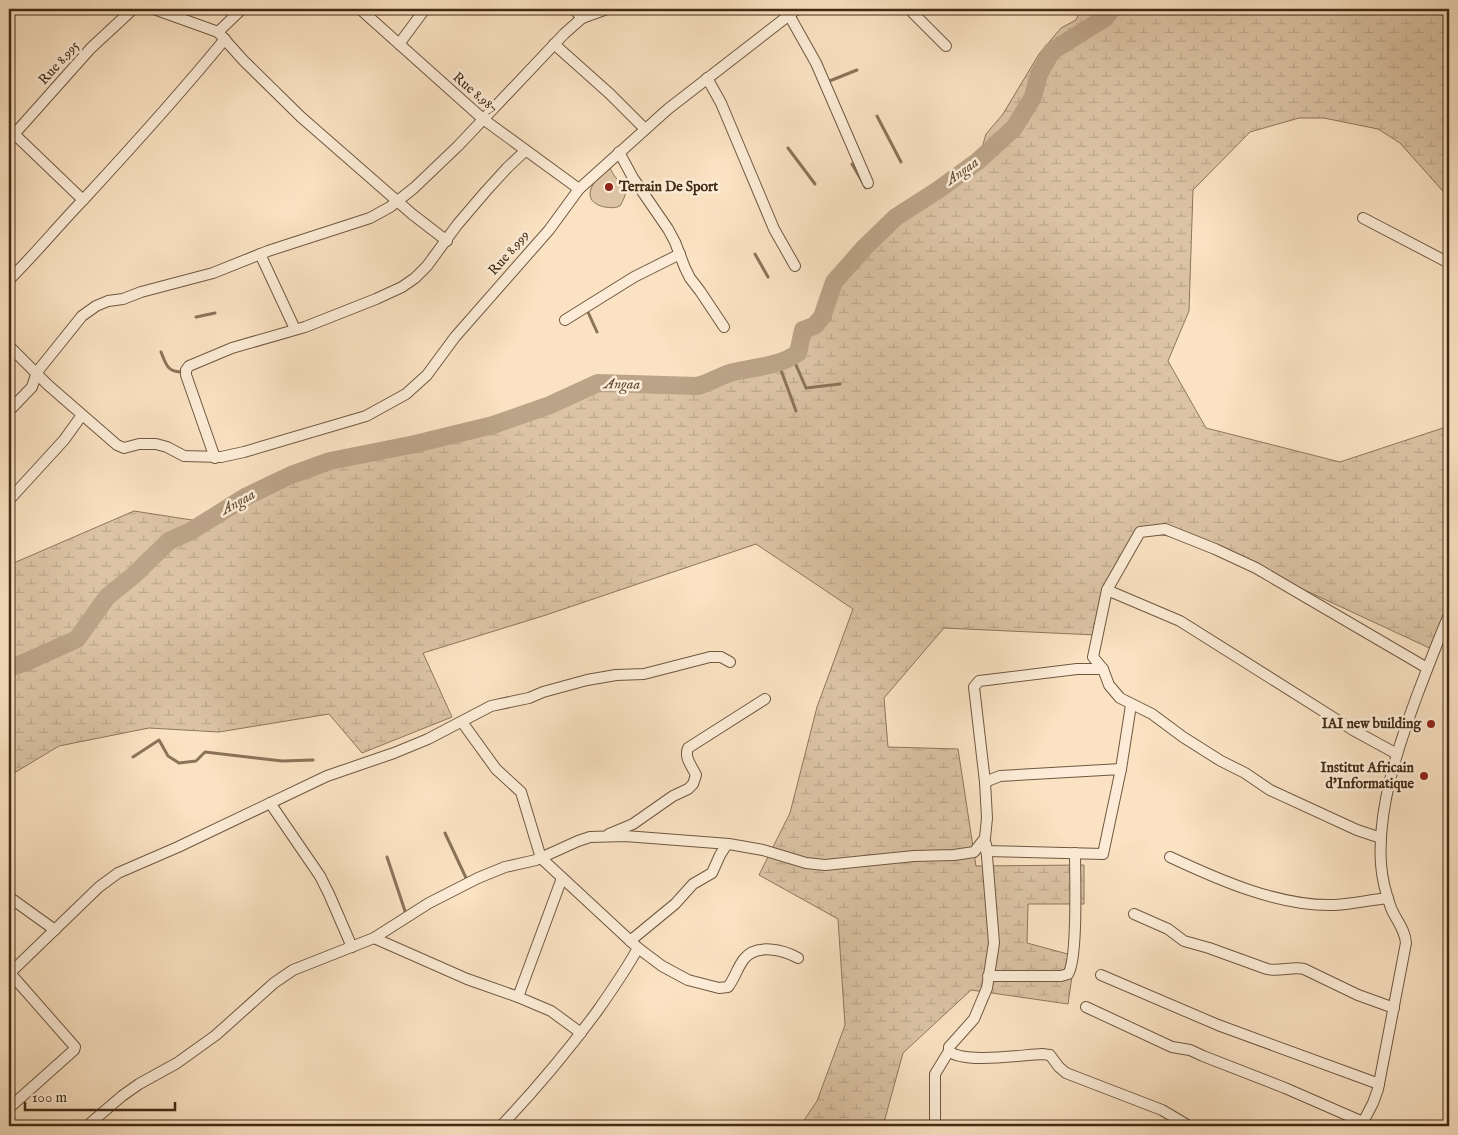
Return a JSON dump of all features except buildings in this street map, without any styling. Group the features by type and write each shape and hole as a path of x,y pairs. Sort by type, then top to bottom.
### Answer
{"street":[{"name":"Rue 8.995","path":"11,134 91,48 133,9"},
{"path":"154,9 221,35 243,60 301,117 447,241"},
{"path":"9,280 33,256 182,90 242,9"},
{"name":"Rue 8.987","path":"360,9 483,119 578,189"},
{"path":"399,44 426,9"},
{"path":"574,9 582,18"},
{"path":"9,411 32,386 37,372 82,316 96,306 108,301 123,299 141,292 213,273 260,254 370,218 398,201 458,146 554,44 582,18 607,9"},
{"path":"909,9 946,46"},
{"path":"793,12 868,183"},
{"name":"Rue 8.999","path":"9,346 82,415 117,445 124,448 139,444 156,444 184,456 215,458 244,452 366,416 406,394 427,375 455,337 548,230 578,189 645,129 793,12"},
{"path":"554,44 598,82 645,129"},
{"path":"708,78 721,102 774,229 795,266"},
{"path":"11,134 83,200"},
{"path":"215,458 186,370 189,366 232,348 295,329 376,299 402,287 427,266 486,191 506,168 525,151"},
{"path":"619,152 633,178 668,229 690,278 724,327"},
{"path":"1363,218 1449,263"},
{"path":"260,254 295,329"},
{"path":"565,320 634,277 680,254"},
{"path":"9,500 64,440 82,415"},
{"path":"1381,838 1357,830 1270,790 1182,736 1152,714 1120,698 1109,685 1103,669 1093,657 1106,590 1140,532 1165,529 1256,568 1427,668"},
{"path":"1106,590 1180,621 1346,725 1397,754"},
{"path":"1086,1007 1172,1047 1190,1050 1285,1088 1362,1124 1376,1098 1406,943 1406,935 1392,909 1384,887 1381,864 1381,838 1386,802 1397,754 1427,668 1449,615"},
{"path":"9,1108 74,1050 75,1047 9,974 99,887 118,873 178,847 327,776 428,739 491,706 529,698 543,692 586,680 616,675 644,674 714,657 721,657 730,662"},
{"path":"935,1126 935,1074 949,1051 949,1047 974,1018 987,988 994,943 985,838 987,818 985,782 974,688 979,681 1078,669 1103,669"},
{"path":"605,836 633,824 673,796 688,789 693,784 696,775 686,753 688,748 765,699"},
{"path":"986,851 1103,854 1121,769 1131,705"},
{"path":"462,722 496,769 521,792 541,858 634,944 673,973 688,980 719,988 728,987 743,960 754,952 767,949 787,952 798,958"},
{"path":"985,782 1000,776 1121,769"},
{"path":"270,803 320,876 330,894 352,947"},
{"path":"87,1126 139,1084 178,1063 216,1035 274,983 293,970 374,938 429,903 478,878 505,867 541,858 590,837 659,838 727,844 763,850 806,863 826,865 914,856 968,854 974,852 985,838"},
{"path":"501,1126 544,1080 581,1033 617,982 634,944 693,884 712,873 727,844"},
{"path":"988,976 1061,976 1068,974 1071,970 1074,946 1075,853"},
{"path":"1170,857 1210,876 1243,888 1300,903 1336,905 1388,898"},
{"path":"518,997 562,878"},
{"path":"9,897 55,930"},
{"path":"1134,914 1168,929 1184,941 1209,948 1267,970 1304,969 1358,995 1394,1008"},
{"path":"374,938 467,978 551,1011 581,1033"},
{"path":"1101,975 1218,1025 1379,1084"},
{"path":"949,1051 968,1057 1050,1055 1066,1072 1162,1110 1189,1126"}],"green space":[{"path":"1081,9 1316,9 1318,15 1334,9 1449,9 1449,198 1400,143 1378,129 1324,118 1299,118 1250,132 1193,190 1189,311 1168,361 1206,428 1340,462 1449,426 1449,629 1438,652 1197,540 1135,530 1096,635 944,628 884,698 888,747 958,749 976,866 1084,865 1084,904 1028,904 1027,943 1075,956 1068,1004 971,990 903,1053 883,1126 800,1126 817,1101 845,1025 838,919 759,875 790,813 817,707 853,609 756,544 546,615 423,653 452,717 362,753 329,714 219,732 149,728 59,746 9,776 9,565 134,511 205,522 247,496 291,475 330,461 415,444 493,425 550,405 598,383 697,386 730,373 773,364 790,358 798,353 803,330 814,326 822,317 834,282 864,248 896,217 978,161 986,134 1003,114 1039,54 1061,28 1076,20"},
{"name":"Terrain De Sport","path":"610,167 626,192 620,206 612,208 598,205 591,199 590,195 594,183"}],"waterway":[{"name":"Angaa","path":"9,668 77,639 107,597 134,575 169,541 191,531 247,496 291,475 330,461 415,444 493,425 550,405 598,383 697,386 730,373 774,364 790,358 798,353 803,330 814,326 822,317 834,282 864,248 896,217 978,161 1014,128 1033,97 1039,74 1052,51 1105,18 1112,9"},
{"path":"827,82 857,70"},
{"path":"877,116 901,162"},
{"path":"788,148 815,184"},
{"path":"852,164 866,188"},
{"path":"755,254 768,277"},
{"path":"587,310 597,332"},
{"path":"196,317 215,313"},
{"path":"161,352 170,369 182,372"},
{"path":"796,365 806,388 840,384"},
{"path":"781,370 796,411"},
{"path":"133,757 159,740 168,756 179,763 196,761 205,752 282,761 313,760"},
{"path":"445,833 467,880"},
{"path":"387,857 406,914"}],"place":[{"name":"Terrain De Sport","path":"609,187"},
{"name":"IAI new building","path":"1431,724"},
{"name":"Institut Africain d'Informatique","path":"1424,776"}]}
